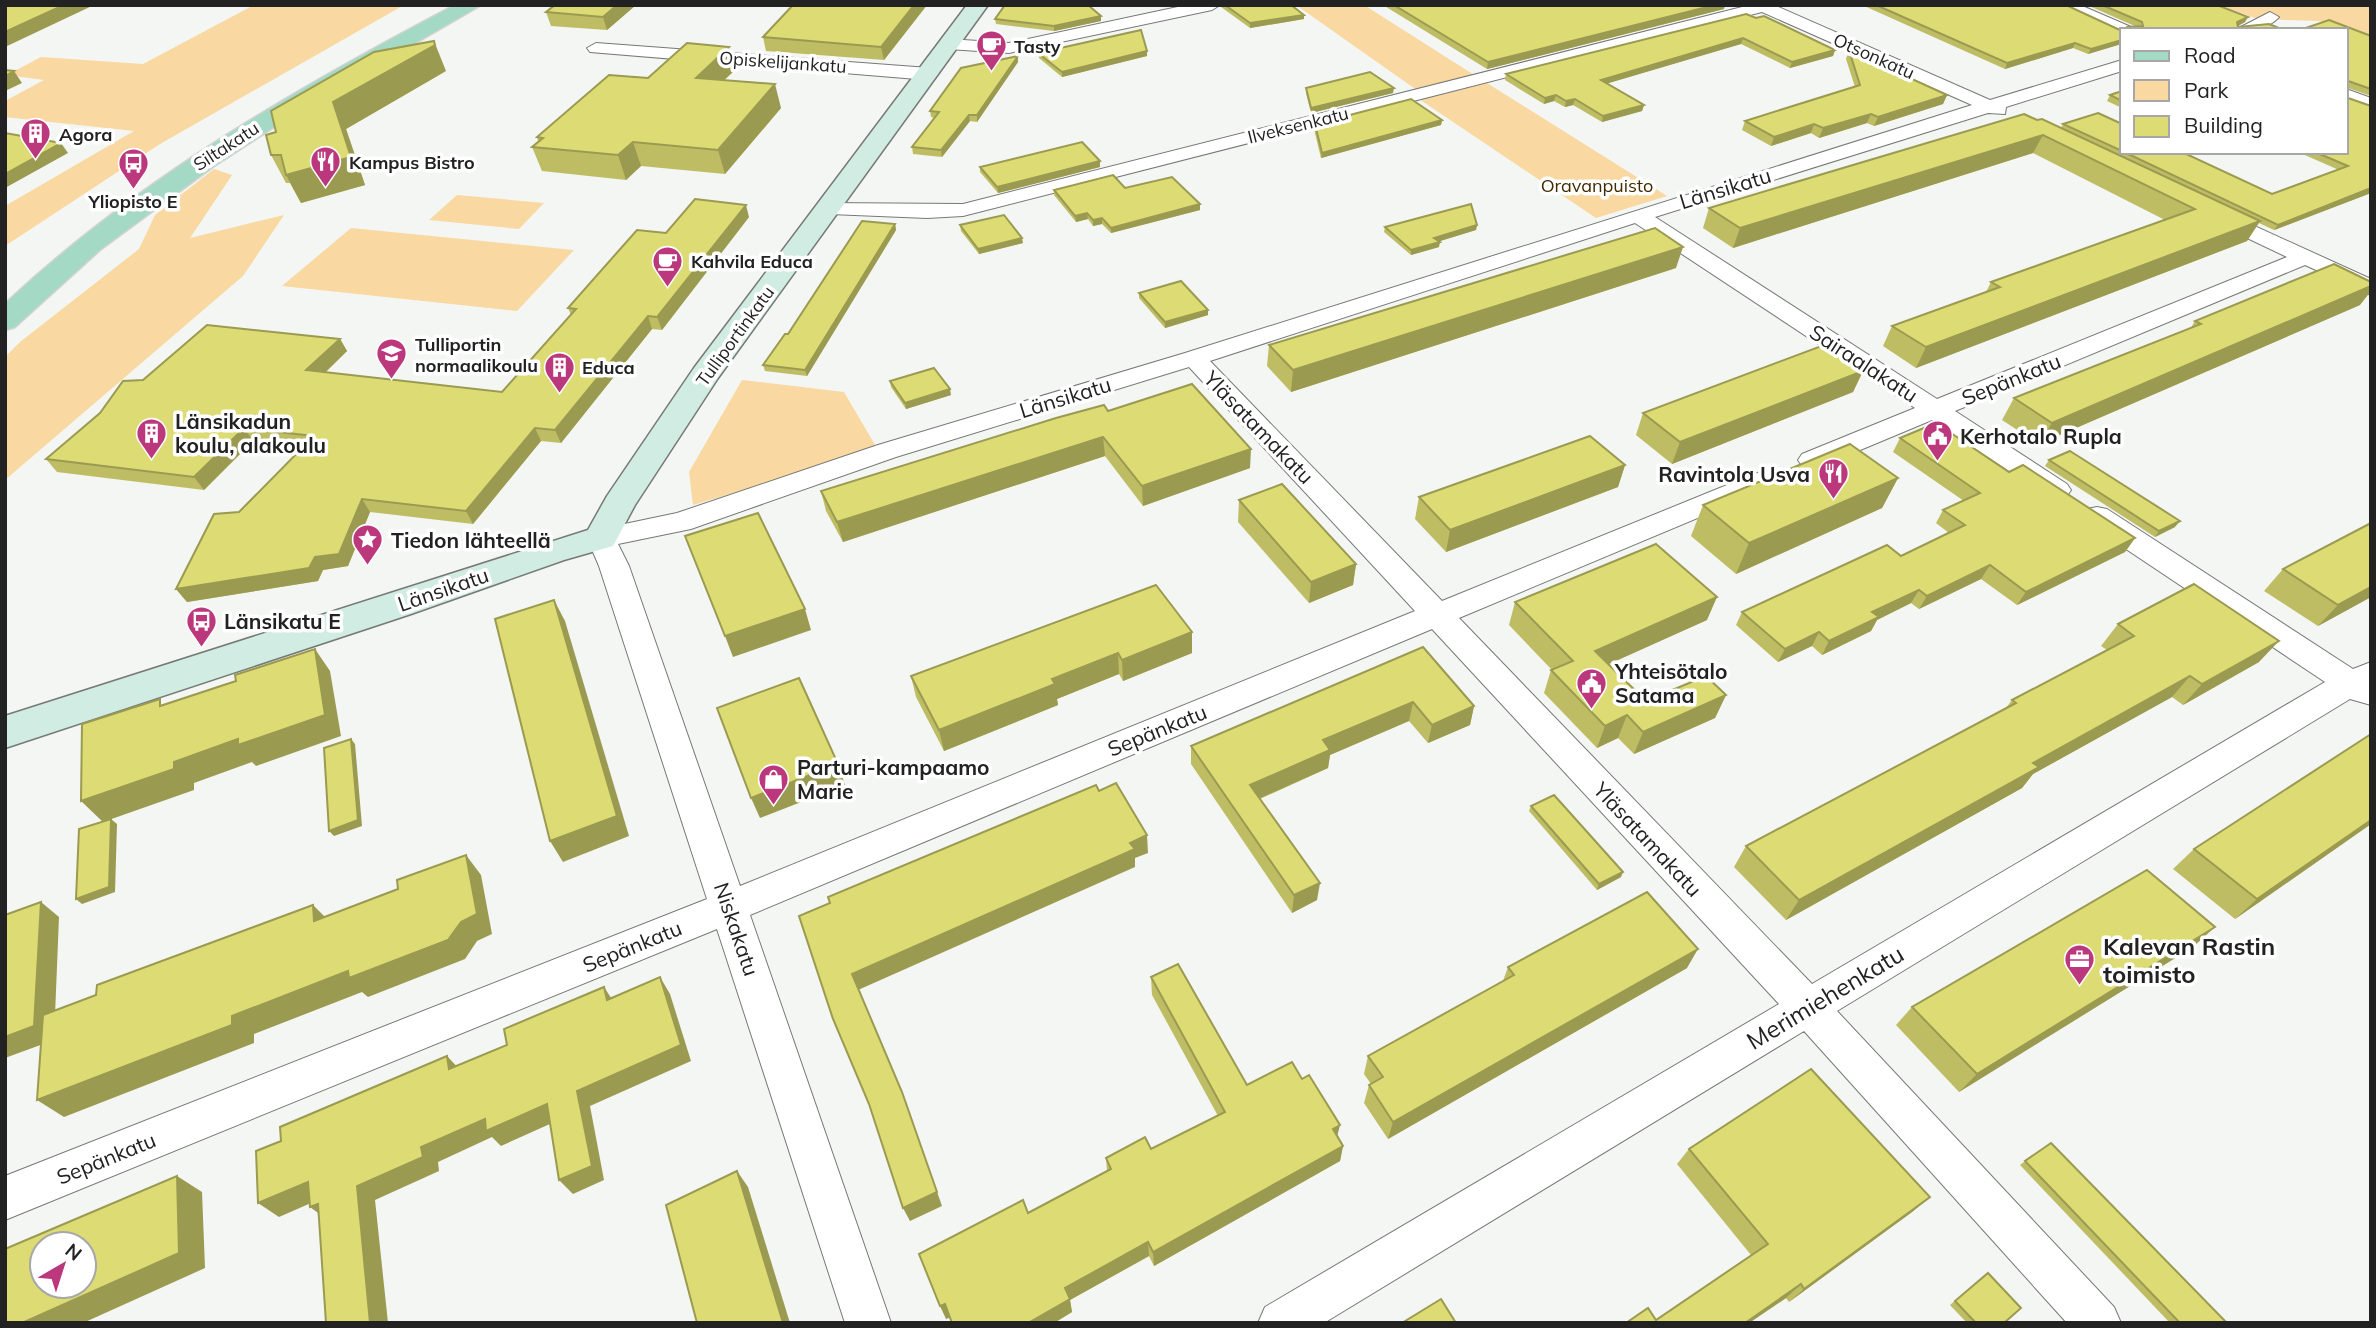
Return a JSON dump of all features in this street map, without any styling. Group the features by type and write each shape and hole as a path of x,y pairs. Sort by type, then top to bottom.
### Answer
{"main road":[{"name":"Siltakatu","path":"13,313 92,244 219,150 325,84 471,5"}],"street":[{"name":"Tulliportinkatu","path":"601,538 619,504 705,375 978,5"},
{"path":"948,44 1009,48 1212,5"},
{"path":"2064,5 2124,28"},
{"name":"Otsonkatu","path":"1761,6 2020,120"},
{"name":"Ilveksenkatu","path":"830,208 927,212 963,210 1761,6"},
{"path":"2248,28 2270,17"},
{"name":"Opiskelijankatu","path":"596,48 929,74"},
{"name":"Länsikatu","path":"6,731 398,605 554,551 601,538 681,522 887,451 1194,358 1638,215 2120,66"},
{"path":"2348,97 2371,105"},
{"path":"2190,202 2371,288"},
{"name":"Sairaalakatu","path":"1638,215 2364,685"},
{"name":"Sepänkatu","path":"5,1198 728,906 2306,257"},
{"name":"Yläsatamakatu","path":"1194,358 1808,1007 2098,1323"},
{"name":"Niskakatu","path":"601,538 614,566 868,1323"},
{"name":"Merimiehenkatu","path":"1281,1323 2328,700 2364,685"}],"green space":[{"path":"254,5 404,5 160,144 5,246 5,206 134,131 5,117 5,101 44,80 7,75 41,57 143,64"},
{"path":"1296,5 1364,5 1479,78 1421,93"},
{"path":"2218,5 2371,5 2371,39 2348,31 2348,28 2320,21 2258,19"},
{"name":"Oravanpuisto","path":"1482,80 1667,196 1596,218 1416,97"},
{"path":"214,169 232,175 190,238 284,215 243,276 5,480 5,357 20,342 139,249 155,215"},
{"path":"457,195 544,203 519,229 429,220"},
{"path":"351,228 574,250 517,311 282,286"},
{"path":"742,380 844,392 878,450 693,505 689,472"}],"building":[{"path":"5,5 64,5 5,32"},
{"path":"555,5 617,5 603,17 546,12"},
{"path":"793,5 914,5 881,47 763,37"},
{"path":"1005,5 1088,5 1101,16 1054,26 995,19"},
{"path":"1225,5 1291,5 1304,15 1250,23"},
{"path":"1394,5 1715,5 1488,62"},
{"path":"1876,5 2066,5 2120,30 2120,41 2091,49 2075,43 2007,63"},
{"path":"2102,5 2217,5 2248,17 2237,22 2238,27 2269,24 2279,28 2126,28 2143,26 2142,22"},
{"path":"1746,14 1756,18 1764,16 1835,50 1792,62 1743,38 1601,80 1644,105 1603,116 1575,99 1566,101 1556,95 1545,98 1506,74"},
{"path":"2329,20 2371,36 2371,89 2348,81 2348,28 2306,28"},
{"path":"1141,30 1147,51 1062,72 1038,53"},
{"path":"434,41 435,45 333,102 351,157 286,175 281,155 271,155 266,135 276,132 271,111 374,52"},
{"path":"687,43 729,47 696,78 775,84 718,150 633,142 618,155 532,147 543,138 537,137 609,75 648,78"},
{"path":"1849,50 1947,95 1878,117 1871,114 1823,128 1814,124 1774,137 1745,121 1860,85"},
{"path":"1018,56 977,115 969,115 941,150 912,147 939,112 930,111 961,68"},
{"path":"1370,72 1394,88 1311,108 1306,88"},
{"path":"2120,92 2120,100 2110,95"},
{"path":"2348,98 2371,106 2371,188 2278,225 2128,154 2186,154 2272,194 2348,166 2320,154 2348,154"},
{"path":"1411,99 1442,120 1322,153 1315,124"},
{"path":"2098,113 2120,123 2120,150 2063,124"},
{"path":"2024,114 2037,120 2042,119 2260,221 1926,347 1892,326 2000,287 1991,282 2195,209 2043,135 1740,228 1709,208"},
{"path":"5,133 61,143 5,174"},
{"path":"1082,142 1100,161 997,187 980,167"},
{"path":"1113,175 1125,188 1172,177 1200,204 1111,228 1102,218 1093,220 1087,213 1075,216 1054,190"},
{"path":"695,199 746,205 657,317 648,316 555,430 535,428 466,511 362,499 339,554 315,557 309,568 176,589 214,514 239,512 314,436 244,428 194,477 46,459 100,413 123,381 143,380 207,325 340,339 306,370 502,392 576,309 568,308 637,230 666,233"},
{"path":"1471,204 1477,225 1434,238 1440,242 1411,250 1385,227"},
{"path":"1004,215 1022,238 978,249 960,225"},
{"path":"862,221 895,224 805,370 763,365 785,334 788,334"},
{"path":"1655,228 1683,247 1293,370 1269,345"},
{"path":"2334,264 2371,282 2371,286 2052,423 2014,398 2201,324 2195,321"},
{"path":"1181,281 1208,310 1165,322 1139,293"},
{"path":"1824,345 1863,371 1680,442 1643,413"},
{"path":"934,368 950,389 905,403 890,381"},
{"path":"1192,384 1251,449 1142,486 1103,437 837,522 821,491 1056,418 1104,405 1108,411"},
{"path":"1936,423 2009,472 2023,465 2135,538 2026,592 1990,565 1927,596 1919,590 1872,612 1879,617 1829,641 1819,632 1785,649 1742,612 1887,545 1901,556 1965,525 1943,510 1980,493 1900,438"},
{"path":"1590,436 1625,465 1450,530 1419,497"},
{"path":"1850,444 1898,478 1749,543 1703,505"},
{"path":"2070,451 2180,521 2159,531 2049,460"},
{"path":"1282,484 1356,564 1311,582 1239,500"},
{"path":"758,513 805,609 725,636 685,536"},
{"path":"2371,523 2371,587 2338,605 2283,569"},
{"path":"1656,544 1717,597 1595,651 1646,701 1706,676 1726,695 1643,732 1627,715 1605,726 1551,670 1573,661 1515,602"},
{"path":"2194,584 2279,641 2202,684 2190,676 2033,763 2039,767 1799,900 1746,846 2016,703 2012,700 2134,636 2118,624"},
{"path":"1156,585 1192,632 1122,660 1118,653 1052,679 1055,684 939,730 911,676"},
{"path":"554,600 617,816 550,841 495,619"},
{"path":"1423,647 1474,706 1432,725 1413,702 1323,740 1330,750 1250,785 1320,883 1294,895 1191,746"},
{"path":"315,649 325,715 238,745 238,739 174,762 174,769 81,801 82,724 160,699 160,706 236,681 235,675"},
{"path":"799,678 838,764 751,798 717,708"},
{"path":"2371,734 2371,820 2257,899 2194,849"},
{"path":"351,739 358,820 329,831 324,748"},
{"path":"1116,783 1147,835 1130,843 1135,849 852,974 902,1092 937,1192 903,1208 869,1104 833,1019 799,916 830,903 828,897 1096,785 1099,791"},
{"path":"1554,795 1623,872 1599,884 1531,806"},
{"path":"111,819 109,887 76,899 79,829"},
{"path":"466,855 477,914 461,922 448,940 349,978 348,971 232,1016 232,1025 37,1100 43,1015 96,995 97,985 313,905 314,921 398,889 397,880"},
{"path":"2147,870 2215,927 1977,1074 1912,1007"},
{"path":"1647,892 1698,949 1393,1122 1369,1085 1383,1077 1368,1056 1514,975 1508,967"},
{"path":"41,902 34,1026 5,1037 5,915"},
{"path":"1178,964 1247,1085 1292,1062 1302,1079 1309,1075 1340,1125 1333,1129 1343,1146 1153,1252 1148,1242 1065,1288 1070,1299 1028,1323 952,1323 945,1304 940,1306 919,1254 1023,1200 1028,1213 1111,1169 1106,1158 1145,1137 1151,1149 1225,1112 1151,977"},
{"path":"660,977 681,1045 577,1091 592,1166 559,1180 547,1104 486,1131 485,1119 421,1147 423,1157 357,1186 370,1323 326,1323 318,1204 310,1207 308,1182 258,1203 256,1151 281,1141 280,1127 447,1056 449,1069 507,1045 504,1029 604,987 607,1000"},
{"path":"1811,1069 1930,1197 1804,1289 1801,1284 1745,1323 1626,1323 1648,1308 1656,1320 1768,1244 1689,1149"},
{"path":"2051,1143 2227,1323 2180,1323 2025,1161"},
{"path":"737,1171 783,1323 697,1323 666,1205"},
{"path":"177,1176 179,1253 98,1289 98,1230 50,1230"},
{"path":"28,1239 28,1300 74,1300 22,1323 5,1323 5,1249"},
{"path":"1988,1273 2021,1308 2004,1323 1976,1323 1955,1301"},
{"path":"1441,1299 1456,1323 1402,1323"}],"place":[{"name":"Tasty","path":"991,73"},
{"name":"Agora","path":"36,161"},
{"name":"Kampus Bistro","path":"326,189"},
{"name":"Yliopisto E","path":"133,190"},
{"name":"Kahvila Educa","path":"668,288"},
{"name":"Tulliportin normaalikoulu","path":"392,381"},
{"name":"Educa","path":"559,394"},
{"name":"Länsikadun koulu, alakoulu","path":"152,460"},
{"name":"Kerhotalo Rupla","path":"1937,463"},
{"name":"Ravintola Usva","path":"1833,501"},
{"name":"Tiedon lähteellä","path":"368,567"},
{"name":"Länsikatu E","path":"201,648"},
{"name":"Yhteisötalo Satama","path":"1592,710"},
{"name":"Parturi-kampaamo Marie","path":"774,806"},
{"name":"Kalevan Rastin toimisto","path":"2080,987"}]}
